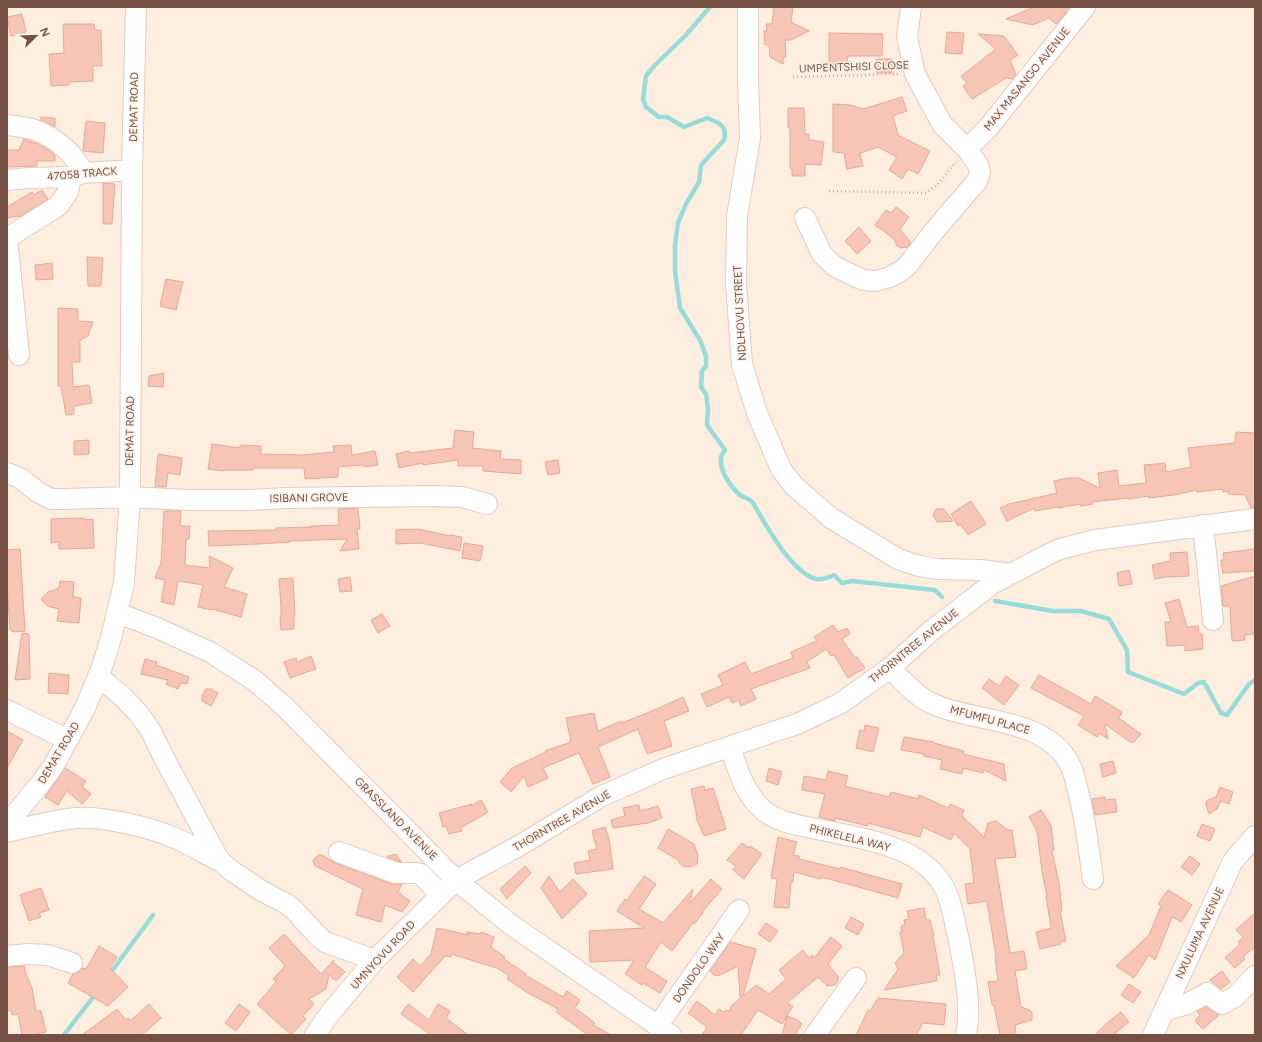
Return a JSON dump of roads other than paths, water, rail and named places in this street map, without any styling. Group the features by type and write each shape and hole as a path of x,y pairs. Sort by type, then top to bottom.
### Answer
{"street":[{"name":"DEMAT ROAD","path":"7,824 54,765 85,708 111,638 124,583 130,497 132,170 136,7"},
{"name":"NDLHOVU STREET","path":"748,7 750,138 737,216 736,283 742,364 756,413 781,469 794,486 831,518 898,559 919,566 938,569 981,570 1011,574"},
{"path":"805,218 822,254 834,266 863,280 876,281 890,277 908,265 939,225 977,181 980,172 978,165 967,149 942,124 914,74 907,37 911,7"},
{"name":"MAX MASANGO AVENUE","path":"967,149 988,128 1085,7"},
{"path":"7,125 35,130 59,143 74,156 78,175 58,206 7,238 18,355"},
{"name":"47058 TRACK","path":"7,180 132,170"},
{"name":"ISIBANI GROVE","path":"13,476 51,499 130,497 188,500 430,496 462,497 487,504"},
{"name":"THORNTREE AVENUE","path":"456,880 517,847 600,797 663,769 797,724 841,703 890,668 932,630 992,584 1060,549 1088,542 1255,519"},
{"path":"1203,525 1213,620"},
{"name":"GRASSLAND AVENUE","path":"118,613 157,628 210,652 254,680 285,707 456,880 510,924 665,1030"},
{"name":"MFUMFU PLACE","path":"890,668 923,698 931,703 960,713 1034,731 1051,742 1065,757 1074,776 1086,822 1093,879"},
{"path":"98,676 123,697 140,715 152,732 163,756 212,848 220,860 232,871 294,910 325,942 375,960"},
{"path":"7,710 68,740"},
{"name":"PHIKELELA WAY","path":"730,747 739,775 749,795 764,811 772,816 793,824 878,842 912,855 926,865 940,880 949,899 960,948 967,992 968,1018 966,1035"},
{"path":"7,832 76,818 101,819 138,826 166,834 223,863"},
{"name":"NXULUMA AVENUE","path":"1153,1035 1232,863 1255,836"},
{"path":"339,852 396,873 421,874 441,895"},
{"name":"UMNYOVU ROAD","path":"316,1035 330,1012 375,960 456,880"},
{"name":"DONDOLO WAY","path":"665,1030 739,910"},
{"path":"7,956 28,954 48,955 72,963"},
{"path":"1164,1011 1187,1004 1207,993 1222,1004 1236,996 1255,976"},
{"path":"815,1035 856,978"}],"waterway":[{"path":"710,7 685,36 654,66 646,76 643,99 646,107 659,117 667,117 684,127 707,118 721,125 725,131 724,140 701,165 699,182 686,204 678,223 675,245 675,271 680,308 700,340 706,356 706,366 702,371 701,387 706,394 708,408 707,425 725,450 721,458 722,468 729,483 740,495 752,501 780,547 797,567 807,575 816,579 834,575 842,583 852,581 935,590 942,597"},
{"path":"995,601 1053,611 1081,611 1109,619 1127,650 1128,672 1184,694 1198,683 1204,682 1221,713 1227,715 1249,684 1255,680"},
{"path":"109,975 153,915"},
{"path":"64,1035 97,992"}]}
